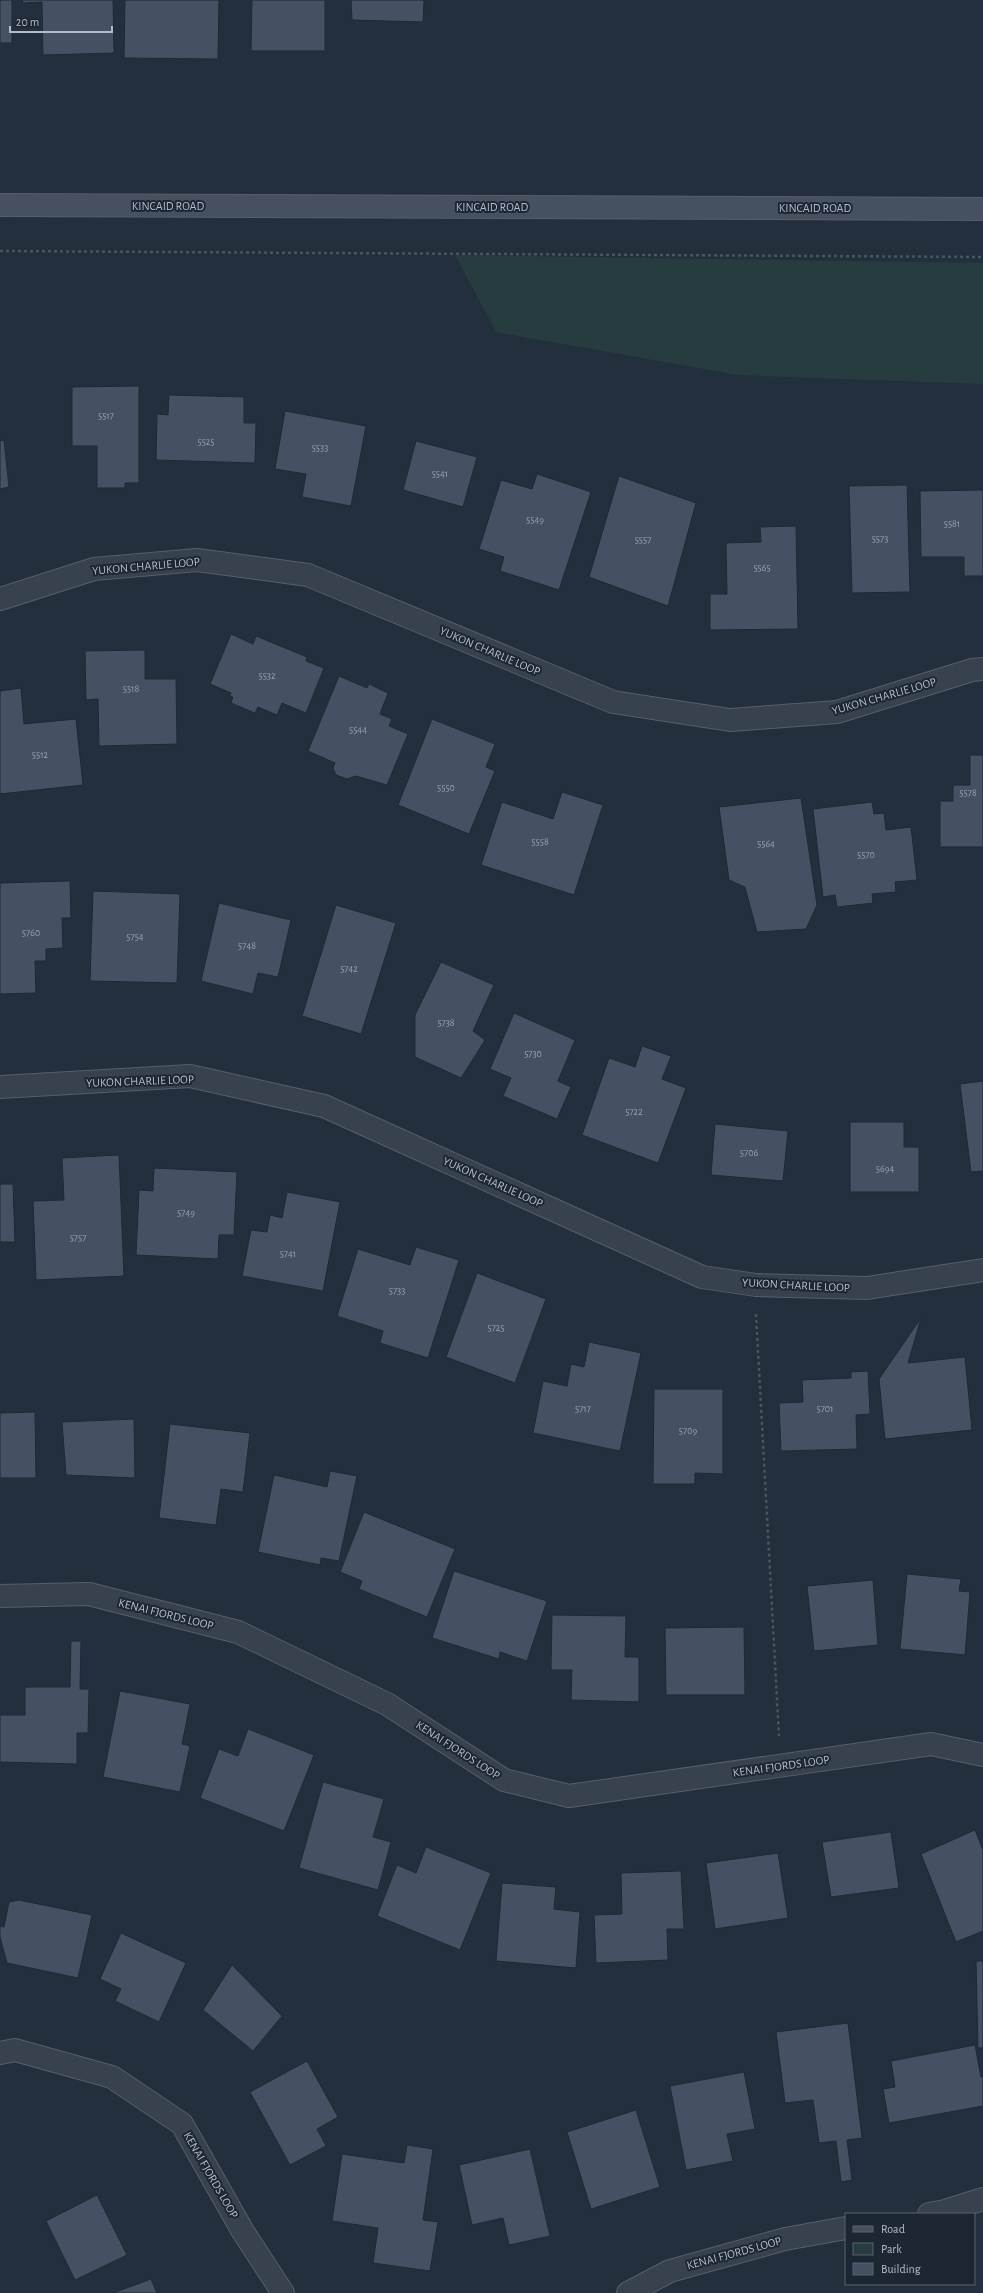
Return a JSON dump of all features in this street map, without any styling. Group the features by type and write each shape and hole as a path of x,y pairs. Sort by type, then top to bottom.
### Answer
{"street":[{"name":"KINCAID ROAD","path":"0,205 983,209"},
{"name":"YUKON CHARLIE LOOP","path":"0,599 94,569 198,560 308,575 613,702 730,720 837,712 972,670 983,669"},
{"name":"YUKON CHARLIE LOOP","path":"0,1087 190,1076 324,1106 702,1277 756,1285 867,1288 983,1270"},
{"name":"KENAI FJORDS LOOP","path":"0,1596 89,1594 238,1632 387,1704 504,1780 569,1796 932,1744 983,1755"},
{"name":"KENAI FJORDS LOOP","path":"0,2052 15,2050 112,2077 182,2124 242,2230 283,2293"},
{"path":"935,2213 946,2211 983,2199"},
{"name":"KENAI FJORDS LOOP","path":"628,2293 670,2271 785,2239 845,2228"}],"path":[{"path":"0,251 983,258"},
{"path":"756,1285 757,1339 782,1766"}],"green space":[{"path":"455,255 983,263 983,384 738,375 496,332"}],"building":[{"path":"0,0 12,0 12,43 0,43"},
{"path":"22,0 113,0 114,53 43,55 42,2 23,3"},
{"path":"125,0 219,0 218,59 124,58"},
{"path":"252,0 325,0 325,51 251,51"},
{"path":"351,0 424,0 423,22 352,20"},
{"path":"139,386 139,483 125,483 125,488 97,488 97,446 72,446 72,387"},
{"path":"169,395 244,397 244,423 256,423 255,463 156,460 157,414 168,415"},
{"path":"285,411 366,426 351,506 302,497 306,474 275,469"},
{"path":"4,440 9,487 0,489 0,441"},
{"path":"416,441 477,457 463,507 403,490"},
{"path":"537,474 591,492 559,590 500,571 504,557 479,549 501,480 532,489"},
{"path":"619,476 696,503 668,606 589,577"},
{"path":"907,485 910,592 852,593 849,486"},
{"path":"983,490 983,576 964,576 964,557 921,557 920,491"},
{"path":"796,526 798,629 710,630 710,594 727,594 726,543 761,542 760,527"},
{"path":"231,634 253,644 256,636 307,657 306,661 324,668 306,713 282,703 277,715 258,707 255,713 231,703 233,697 230,696 231,693 210,684"},
{"path":"145,650 145,679 176,679 177,744 99,746 98,699 86,700 85,651"},
{"path":"339,676 367,688 369,684 388,693 380,714 392,719 389,726 408,734 387,785 356,776 347,779 336,775 333,768 335,763 308,751"},
{"path":"21,688 24,724 76,719 83,785 0,794 0,691"},
{"path":"432,719 495,744 486,767 495,771 469,834 398,805"},
{"path":"970,755 983,755 983,847 940,847 940,801 953,801 953,785 970,785"},
{"path":"562,792 603,805 574,895 481,865 502,802 553,819"},
{"path":"801,798 817,905 806,929 757,932 745,887 729,880 719,807"},
{"path":"872,802 874,814 884,813 886,830 911,827 917,880 895,882 896,892 872,894 873,903 837,907 835,895 823,897 813,809"},
{"path":"70,881 71,918 62,918 63,948 46,949 46,961 35,961 36,993 0,994 0,883"},
{"path":"93,891 180,894 177,983 90,981"},
{"path":"219,903 291,920 278,977 258,973 253,994 201,981"},
{"path":"336,905 396,923 361,1034 302,1016"},
{"path":"441,962 494,985 473,1031 485,1040 461,1078 415,1057 415,1015"},
{"path":"514,1013 575,1040 558,1081 571,1087 557,1119 503,1096 511,1078 490,1069"},
{"path":"642,1046 671,1056 662,1079 686,1088 658,1163 582,1135 609,1058 635,1067"},
{"path":"983,1081 983,1171 971,1172 960,1084"},
{"path":"850,1122 904,1122 904,1147 919,1147 919,1192 850,1192"},
{"path":"715,1124 788,1131 783,1181 711,1175"},
{"path":"119,1155 124,1276 36,1280 33,1201 64,1200 62,1158"},
{"path":"154,1168 237,1172 234,1235 219,1235 218,1259 136,1255 139,1190 153,1191"},
{"path":"0,1184 13,1184 15,1242 0,1242"},
{"path":"287,1192 340,1202 323,1291 242,1276 251,1230 267,1232 270,1215 282,1218"},
{"path":"416,1247 459,1260 428,1358 380,1343 383,1331 337,1316 358,1249 410,1265"},
{"path":"477,1273 546,1299 515,1383 446,1357"},
{"path":"921,1318 908,1363 965,1357 972,1430 885,1439 879,1379"},
{"path":"589,1342 641,1353 620,1451 533,1433 543,1381 567,1386 571,1364 584,1367"},
{"path":"868,1371 870,1414 856,1415 857,1449 781,1451 779,1403 803,1402 802,1380 851,1378 851,1372"},
{"path":"654,1389 723,1389 723,1474 695,1473 695,1484 653,1484"},
{"path":"35,1412 36,1478 0,1478 0,1413"},
{"path":"134,1419 135,1478 66,1475 62,1422"},
{"path":"170,1424 250,1433 243,1492 221,1489 216,1525 159,1518"},
{"path":"330,1471 357,1476 339,1561 321,1558 320,1565 258,1552 274,1475 327,1487"},
{"path":"364,1512 455,1549 427,1617 359,1589 362,1581 340,1572"},
{"path":"454,1571 547,1601 527,1661 500,1652 499,1659 432,1638"},
{"path":"907,1574 961,1579 959,1591 970,1592 965,1655 900,1649"},
{"path":"873,1580 878,1645 814,1651 807,1586"},
{"path":"552,1615 626,1616 625,1657 639,1657 639,1702 571,1700 572,1670 551,1670"},
{"path":"744,1627 745,1695 666,1695 665,1628"},
{"path":"71,1641 81,1641 80,1689 89,1689 88,1733 77,1733 77,1764 0,1762 0,1715 25,1715 25,1687 70,1687"},
{"path":"120,1691 190,1704 182,1744 190,1746 180,1792 103,1777"},
{"path":"248,1729 314,1755 284,1831 200,1798 219,1749 238,1756"},
{"path":"323,1782 384,1799 373,1837 391,1842 378,1890 299,1868"},
{"path":"975,1830 983,1850 983,1931 956,1942 921,1854"},
{"path":"891,1832 899,1888 831,1897 822,1842"},
{"path":"426,1847 491,1873 460,1950 377,1916 397,1865 416,1873"},
{"path":"778,1853 788,1918 715,1929 706,1863"},
{"path":"681,1871 684,1929 667,1929 668,1960 596,1963 594,1915 622,1914 621,1873"},
{"path":"502,1883 556,1887 554,1909 580,1912 576,1968 496,1961"},
{"path":"19,1900 92,1915 78,1978 7,1963 0,1937 0,1926 4,1927 9,1902"},
{"path":"121,1933 186,1963 159,2022 115,2001 121,1989 100,1979"},
{"path":"976,1961 983,1961 983,2048 978,2048"},
{"path":"232,1965 282,2016 253,2051 203,2010"},
{"path":"848,2023 862,2138 847,2140 852,2180 841,2182 836,2141 819,2143 813,2100 785,2103 776,2032"},
{"path":"975,2045 981,2077 983,2076 983,2106 889,2123 883,2089 895,2087 891,2061"},
{"path":"307,2061 338,2117 317,2129 326,2146 290,2165 250,2092"},
{"path":"744,2072 755,2129 727,2134 733,2161 686,2170 670,2086"},
{"path":"636,2110 660,2187 591,2209 567,2132"},
{"path":"407,2145 433,2149 423,2220 438,2222 430,2271 373,2263 378,2228 332,2221 342,2154 404,2163"},
{"path":"530,2149 550,2236 509,2245 503,2218 472,2225 459,2165"},
{"path":"97,2195 127,2255 75,2280 46,2221"},
{"path":"151,2279 157,2293 113,2293"}]}
